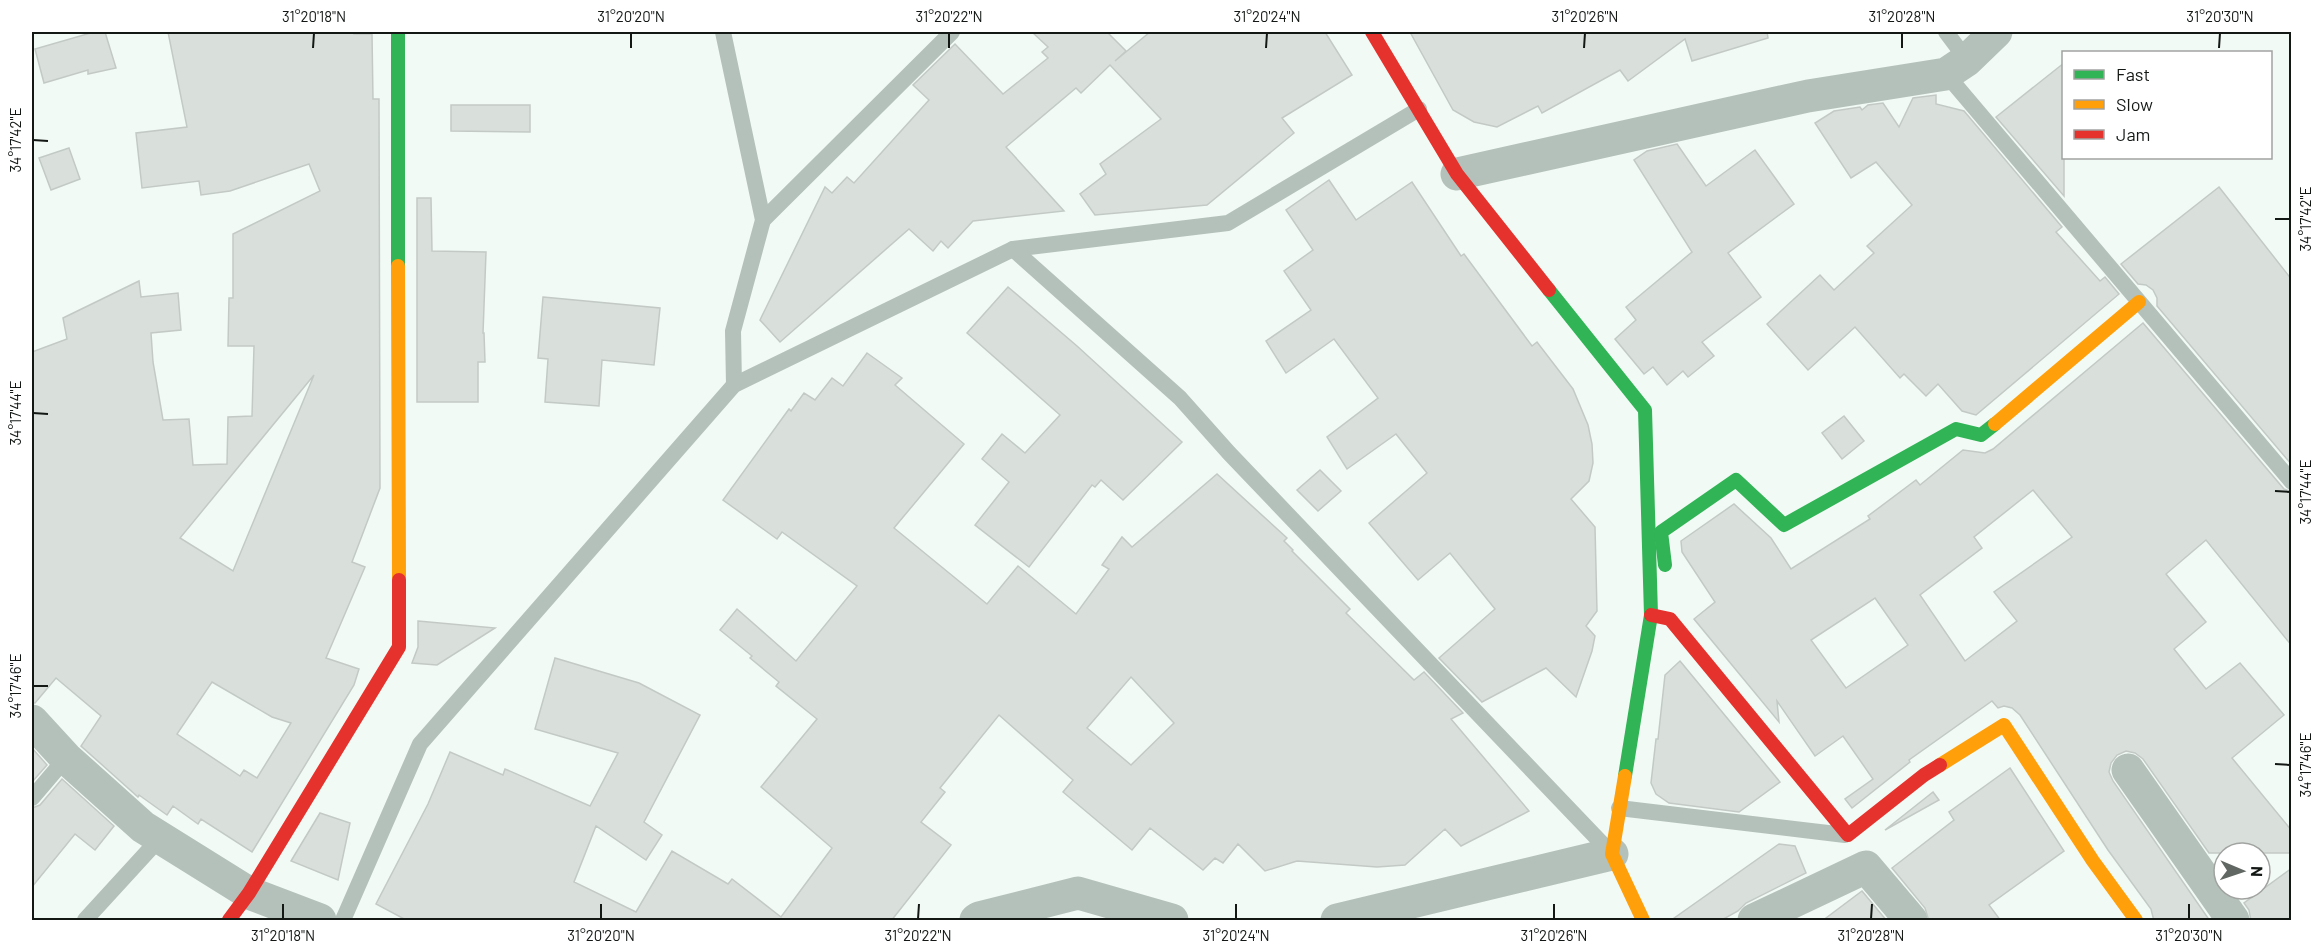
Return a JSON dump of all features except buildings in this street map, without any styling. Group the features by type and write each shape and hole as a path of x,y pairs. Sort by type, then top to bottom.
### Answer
{"street":[{"path":"230,921 399,647 398,32"},
{"path":"1372,32 1457,174 1645,410 1651,615 1612,854 1643,921"},
{"path":"1457,174 1808,96 1956,67 1996,32"},
{"path":"1666,575 1661,532 1736,480 1784,525 1956,429 1981,435 2139,302"},
{"path":"1651,615 1670,613 1848,836 1924,775 2004,725 2093,861 2136,921"},
{"path":"32,721 66,758 143,826 249,893 320,921"},
{"path":"2128,770 2233,921"},
{"path":"1337,921 1612,854"},
{"path":"1754,921 1866,867 1911,921"},
{"path":"976,921 979,918 1078,893 1172,921"}],"lane":[{"path":"723,32 763,220 733,331 734,385"},
{"path":"763,220 952,32"},
{"path":"1946,32 1956,67 2139,302 2292,482"},
{"path":"343,921 420,744 734,385 1013,249 1228,223 1419,109"},
{"path":"1013,249 1180,398 1229,453 1612,854"},
{"path":"32,798 66,758"},
{"path":"1619,808 1848,836"},
{"path":"85,921 161,837"}],"traffic: fast":[{"path":"398,32 398,266"},
{"path":"1549,290 1645,410 1651,615 1625,776"},
{"path":"1665,565 1661,532 1736,480 1784,525 1956,429 1981,435 1995,424"}],"traffic: slow":[{"path":"398,266 399,580"},
{"path":"1995,424 2139,302"},
{"path":"1940,765 2004,725 2093,861 2136,920"},
{"path":"1625,776 1612,854 1643,920"}],"traffic: jam":[{"path":"1372,32 1457,174 1549,290"},
{"path":"229,920 249,893 399,647 399,580"},
{"path":"1651,615 1670,619 1848,835 1940,765"}]}
